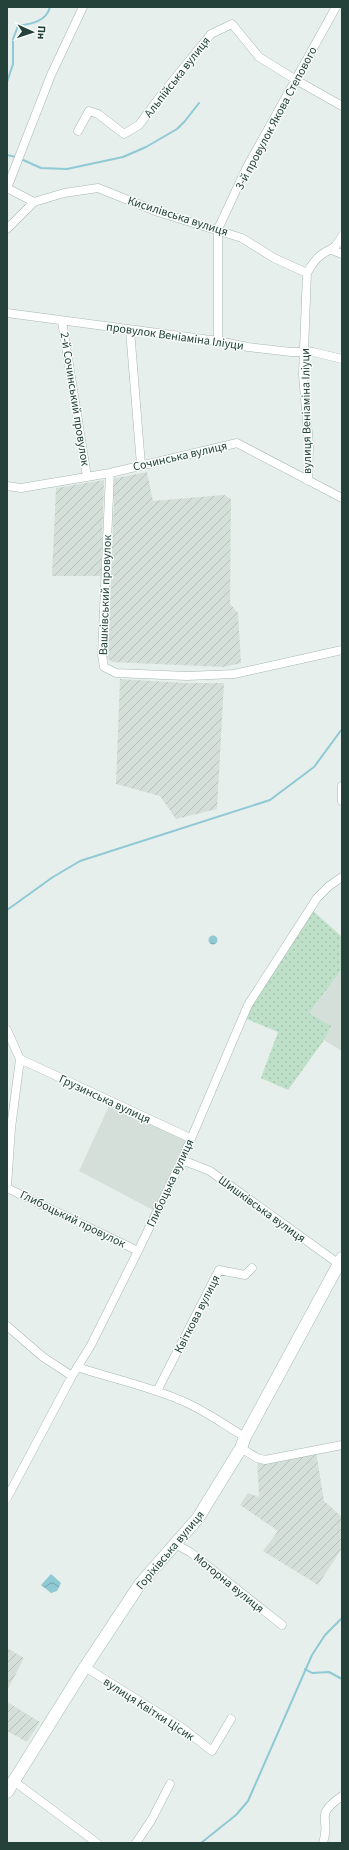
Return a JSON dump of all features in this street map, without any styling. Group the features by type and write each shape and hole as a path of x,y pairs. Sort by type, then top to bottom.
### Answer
{"street":[{"path":"34,202 7,188 51,75 83,7"},
{"name":"3-й провулок Якова Степового","path":"218,229 247,166 336,7"},
{"name":"Альпійська вулиця","path":"78,131 89,111 98,114 124,134 139,125 211,34 232,24 259,57 342,106"},
{"name":"Кисилівська вулиця","path":"7,230 34,202 64,193 98,188 158,212 218,229 242,238 274,258 307,273"},
{"path":"218,229 218,341"},
{"path":"307,273 314,262 322,254 332,250 342,236"},
{"path":"332,250 342,254"},
{"name":"вулиця Веніаміна Іліуци","path":"307,273 303,375 309,445 308,481"},
{"name":"провулок Веніаміна Іліуци","path":"7,313 218,341 248,347 313,352 342,359"},
{"name":"2-й Сочинський провулок","path":"62,320 87,477"},
{"path":"130,330 141,465"},
{"name":"Сочинська вулиця","path":"7,486 21,488 87,477 238,443 342,498"},
{"name":"Вашківський провулок","path":"110,472 102,655 104,668 116,674 187,676 234,674 342,650"},
{"path":"342,786 342,801"},
{"path":"342,869 342,878"},
{"name":"Глибоцька вулиця","path":"7,1498 72,1376 91,1345 138,1251 182,1160 190,1138 248,1005 317,898 329,886 342,878"},
{"path":"7,1030 20,1059 9,1128 7,1187"},
{"name":"Грузинська вулиця","path":"20,1059 190,1138"},
{"name":"Шишківська вулиця","path":"182,1160 210,1171 340,1261"},
{"name":"Глибоцький провулок","path":"7,1187 138,1251"},
{"name":"Горіхівська вулиця","path":"7,1792 140,1584 198,1518 243,1442 340,1261"},
{"name":"Квіткова вулиця","path":"157,1391 219,1270 245,1275 252,1268"},
{"path":"7,1326 43,1358 72,1376"},
{"path":"77,1367 157,1391 188,1403 243,1442 257,1458 265,1460 342,1445"},
{"name":"Моторна вулиця","path":"175,1544 190,1552 282,1625"},
{"name":"вулиця Квітки Цісик","path":"85,1668 181,1727 212,1751 232,1720"},
{"path":"14,1782 98,1843"},
{"path":"136,1843 152,1819 170,1784"},
{"path":"323,1843 325,1832 324,1813 334,1800 342,1796"}],"shaded area":[{"path":"147,472 153,501 224,495 231,499 230,604 238,613 241,663 223,667 112,662 107,658 114,501 112,479"},
{"path":"104,480 101,576 52,576 56,488"},
{"path":"120,679 186,683 224,683 217,809 176,819 160,796 116,784"},
{"path":"342,969 342,1051 324,1040 330,1026 309,1013"},
{"path":"109,1106 151,1123 186,1141 153,1210 79,1171"},
{"path":"316,1452 324,1501 342,1517 342,1548 318,1585 263,1551 278,1531 240,1505 248,1493 259,1497 257,1458"},
{"path":"7,1648 24,1658 7,1691"},
{"path":"7,1702 40,1722 27,1742 7,1731"}],"green space":[{"path":"312,910 342,937 342,969 309,1013 331,1026 324,1040 288,1090 261,1078 278,1032 247,1019 251,1007"}],"water":[{"path":"211,936 215,936 217,940 215,944 211,944 209,942 209,938"},
{"path":"51,1574 61,1583 57,1591 51,1593 41,1585"}],"waterway":[{"path":"7,82 13,64 13,39 18,26 33,23 42,19 50,7"},
{"path":"21,159 41,168 67,169 123,157 146,147 177,129 199,103"},
{"path":"7,155 16,157"},
{"path":"7,910 53,877 80,861 270,800 314,767 342,729"},
{"path":"201,1843 236,1815 248,1801 312,1655 325,1635 342,1618"},
{"path":"305,1669 312,1673 329,1672 342,1679"}]}
